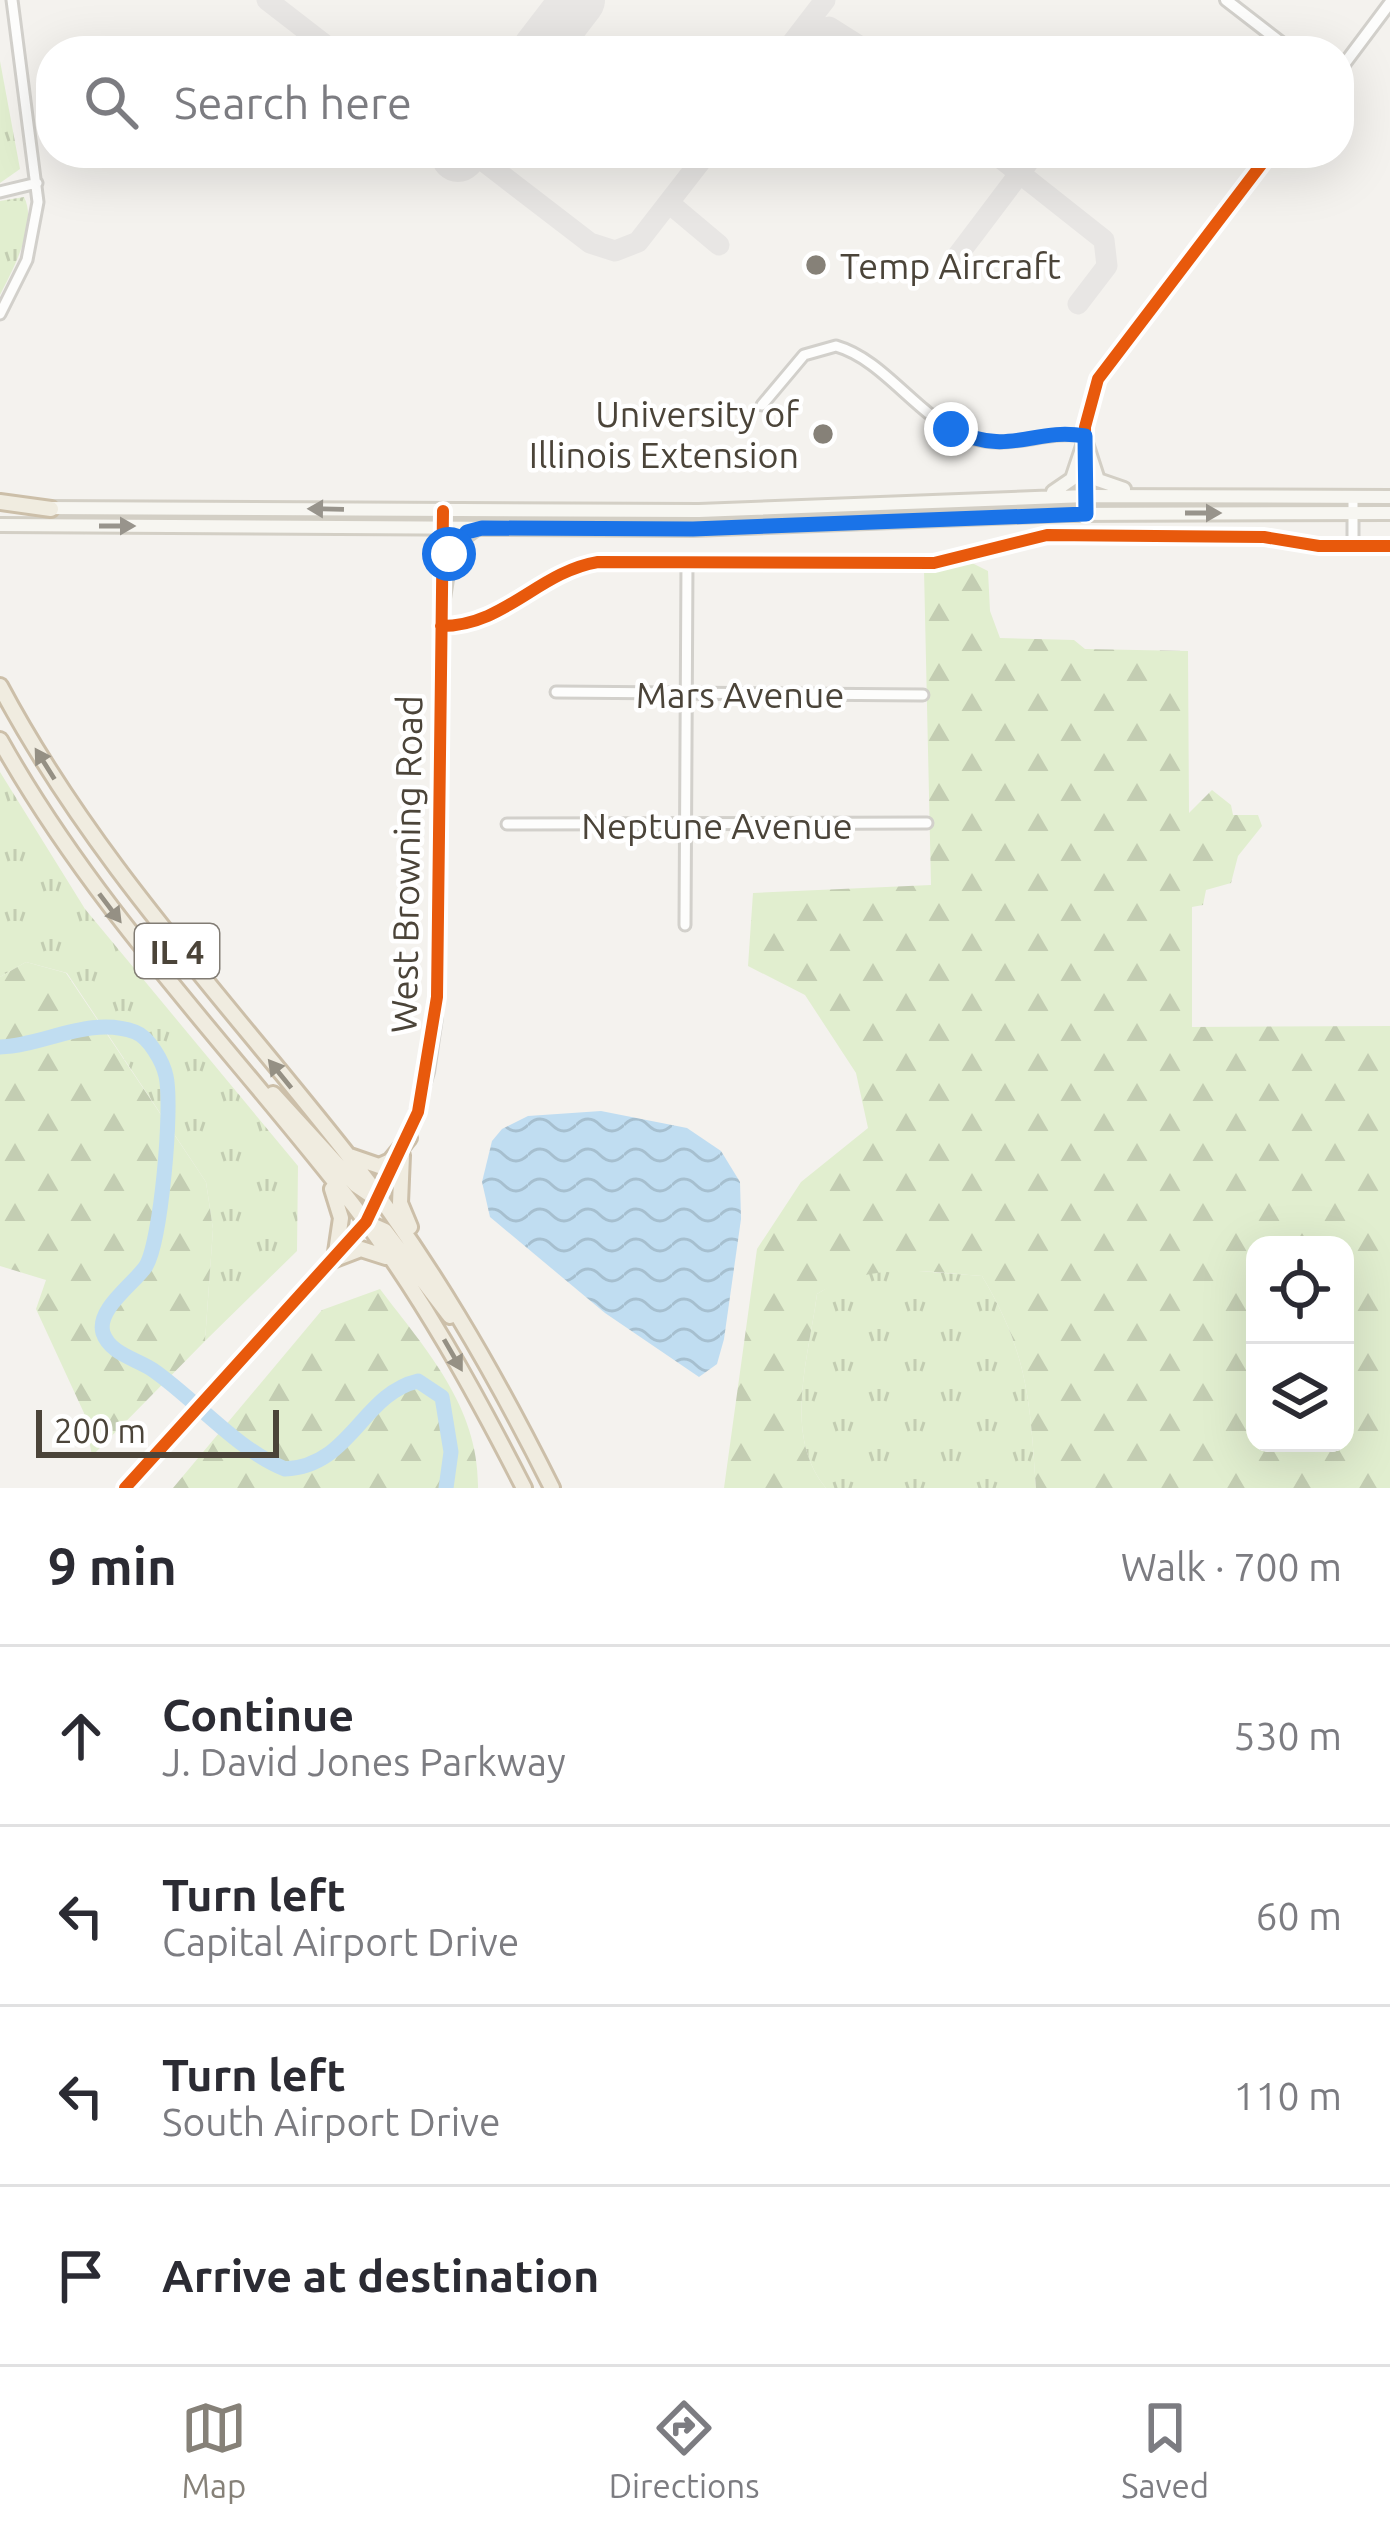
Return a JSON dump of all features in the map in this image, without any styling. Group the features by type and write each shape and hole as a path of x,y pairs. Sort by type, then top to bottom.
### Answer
{"highway":[{"path":"0,505 51,508"},
{"name":"IL 4","path":"0,686 126,886 380,1198 452,1304 552,1488"},
{"name":"IL 4","path":"0,740 105,902 366,1222 456,1360 524,1488"},
{"path":"234,1061 274,1094 356,1185 380,1198"},
{"path":"287,1124 291,1138 337,1198 341,1226 335,1259 368,1249 393,1262"},
{"path":"345,1152 379,1166 391,1161 409,1138"},
{"path":"402,1155 403,1214 449,1286 452,1304"},
{"path":"366,1222 386,1231 510,1405"}],"main road":[{"path":"1085,438 1095,472 1108,488 1193,489 1220,496"},
{"path":"1036,498 1069,483 1085,438"},
{"path":"51,508 720,511 1086,496 1390,497"},
{"path":"0,525 693,529 1086,514 1390,513"},
{"path":"441,619 452,547 467,532 482,528"}],"street":[{"path":"0,314 32,244 37,183 12,0"},
{"path":"1226,0 1273,36"},
{"path":"1354,51 1390,3"},
{"path":"1086,514 1089,400 1102,373 1259,168"},
{"path":"0,192 37,183"},
{"path":"762,405 804,355 836,346 966,436 1007,445 1066,433 1085,438"},
{"path":"1353,497 1353,547"},
{"name":"West Browning Road","path":"125,1488 366,1222 409,1138 428,1072 436,1016 442,511"},
{"path":"441,619 496,616 551,578 580,566 934,563 1048,535 1264,537 1353,547 1390,546"},
{"path":"686,925 687,562"},
{"name":"Mars Avenue","path":"556,692 923,694"},
{"name":"Neptune Avenue","path":"507,824 927,823"}],"green space":[{"path":"0,61 20,169 0,183"},
{"path":"24,197 26,233 0,295 0,201"},
{"path":"970,562 988,571 990,611 1000,638 1074,640 1085,649 1188,651 1189,813 1212,790 1231,805 1233,815 1258,815 1262,826 1238,856 1231,883 1206,890 1203,905 1192,907 1192,1027 1390,1026 1390,1488 1036,1488 1032,1429 1018,1354 982,1276 918,1271 857,1277 817,1294 802,1420 813,1467 826,1488 724,1488 757,1249 801,1182 868,1128 856,1073 805,995 748,966 753,893 931,885 924,570"},
{"path":"0,772 85,909 298,1166 297,1251 205,1341 213,1229 206,1182 67,973 26,962 0,977"},
{"path":"26,962 66,973 206,1182 213,1229 205,1341 92,1456 84,1413 36,1309 46,1280 0,1266 0,977"},
{"path":"893,1269 982,1276 1018,1354 1032,1429 1036,1488 826,1488 813,1467 802,1420 817,1294 845,1277"},
{"path":"380,1289 432,1358 460,1406 470,1431 478,1488 173,1488 322,1310"}],"water":[{"path":"601,1111 687,1128 721,1151 740,1182 741,1219 724,1339 717,1364 699,1377 605,1313 490,1217 482,1182 492,1141 502,1129 528,1116"}],"waterway":[{"path":"0,1047 84,1029 118,1028 145,1039 164,1070 167,1143 156,1230 146,1266 105,1315 103,1333 112,1346 153,1370 233,1437 285,1469 326,1456 383,1400 418,1381 442,1397 451,1452 446,1488"}],"taxiway":[{"path":"267,0 314,36"},
{"path":"797,36 825,0"},
{"path":"798,36 829,27 843,36"},
{"path":"492,168 590,243 615,251 638,242 695,168"},
{"path":"1013,168 1104,240 1107,266 1078,304"},
{"path":"952,263 1024,168"},
{"path":"669,203 719,245"}],"runway":[{"path":"550,36 578,0"}],"cycle path":[{"path":"1086,514 1085,427 1098,379 1259,168"},
{"path":"125,1488 366,1222 418,1112 437,997 443,511"},
{"path":"441,626 484,617 557,576 598,562 934,563 1047,535 1264,537 1319,546 1390,546"}],"place":[{"name":"Temp Aircraft","path":"816,265"},
{"name":"University of Illinois Extension","path":"823,434"}],"route":[{"path":"449,554 467,532 482,528 693,529 1086,514 1085,436 1066,433 1007,445 951,429"}]}
